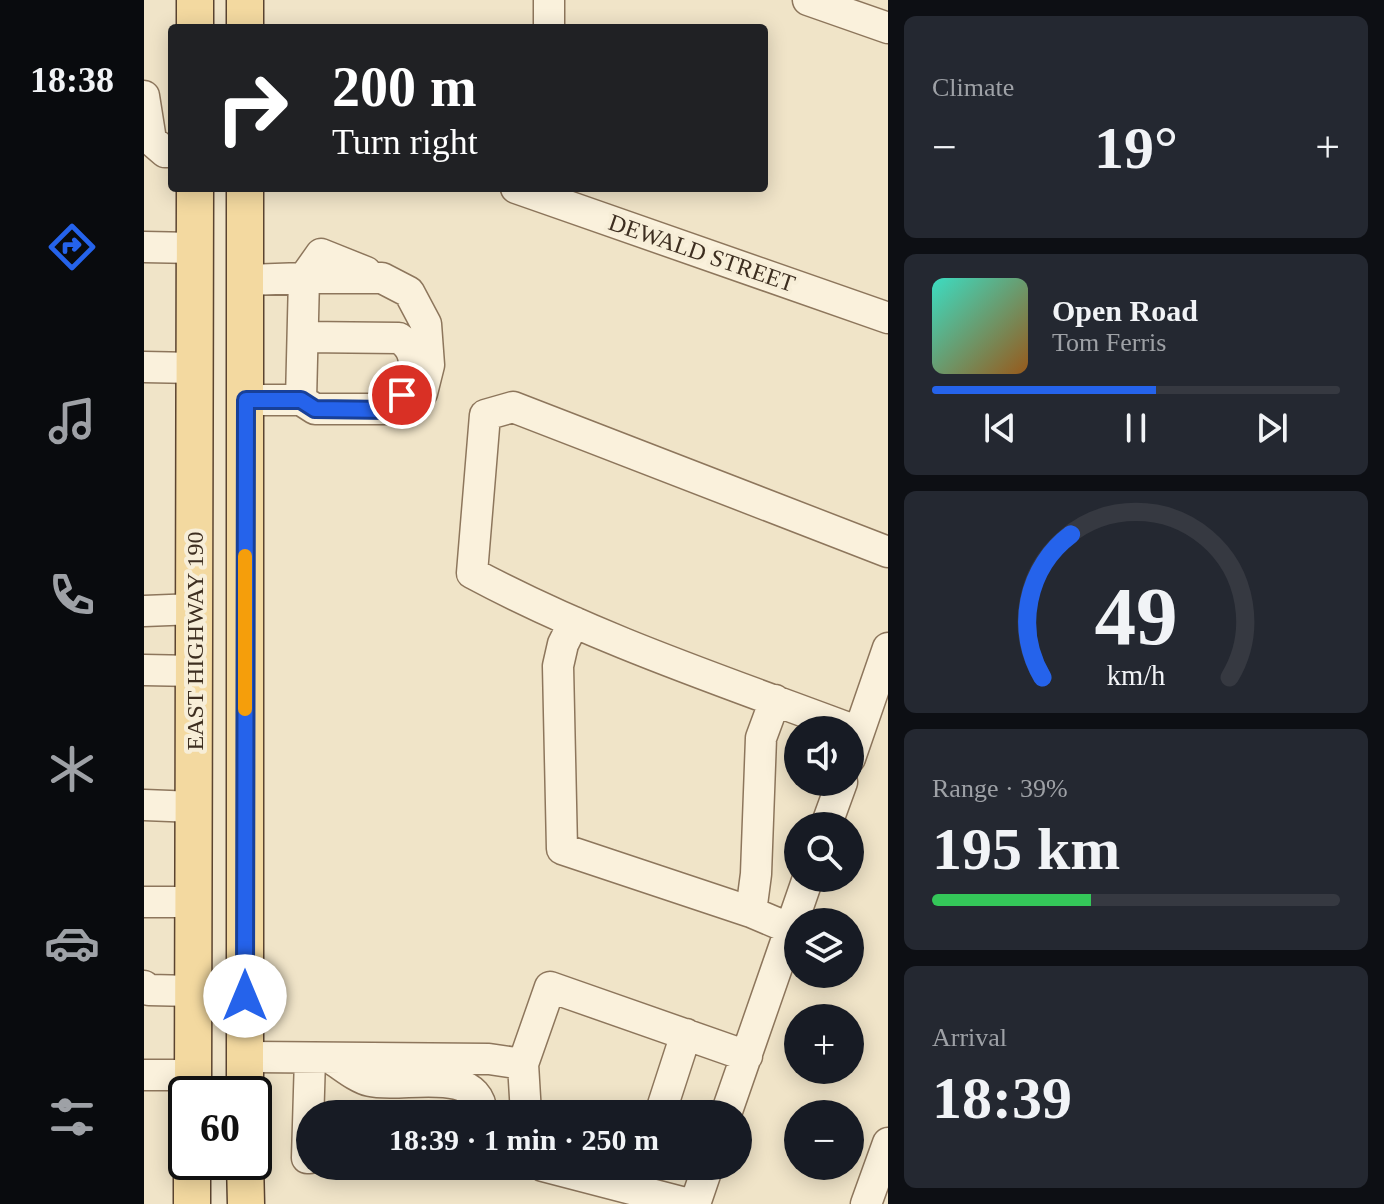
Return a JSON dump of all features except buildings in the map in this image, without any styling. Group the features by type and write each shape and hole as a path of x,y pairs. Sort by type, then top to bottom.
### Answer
{"main road":[{"path":"195,0 195,24"},
{"path":"245,0 245,24"},
{"name":"EAST HIGHWAY 190","path":"193,1076 195,192"},
{"name":"EAST HIGHWAY 190","path":"245,192 245,1076"},
{"path":"195,902 244,903"},
{"path":"192,1180 192,1204"},
{"path":"245,1180 246,1204"}],"street":[{"path":"549,0 549,24"},
{"path":"808,0 888,28"},
{"path":"144,96 151,140 168,152"},
{"name":"DEWALD STREET","path":"549,193 888,318"},
{"path":"144,247 195,248"},
{"path":"301,400 304,278"},
{"path":"245,280 382,278 409,292 426,324 429,365 422,393 409,409 315,409 301,400 246,400"},
{"path":"303,337 399,338 408,344 414,354 412,383 390,410"},
{"path":"144,367 195,368"},
{"path":"803,716 775,700 529,603 472,573 485,415 513,407 888,552"},
{"path":"144,611 195,609"},
{"path":"574,622 563,644 558,666 562,849 751,912 784,926"},
{"path":"864,719 888,648"},
{"path":"144,670 195,671"},
{"path":"751,912 756,874 761,738 775,700"},
{"path":"144,805 195,807"},
{"path":"144,902 195,902"},
{"path":"731,1100 784,949"},
{"path":"144,986 149,990 193,991"},
{"path":"530,1100 523,1064 550,987 747,1056"},
{"path":"665,1100 686,1034"},
{"path":"245,1057 489,1059 523,1064"},
{"path":"321,1058 369,1081 459,1083 474,1093 477,1100"},
{"path":"315,1100 321,1058"},
{"path":"144,1075 168,1080"},
{"path":"869,1203 888,1143"},
{"path":"642,1180 664,1196 689,1204"},
{"path":"695,1204 703,1180"}],"slow traffic":[{"path":"245,556 245,709"}],"route":[{"path":"245,996 246,400 301,400 315,409 390,410 402,395"}]}
